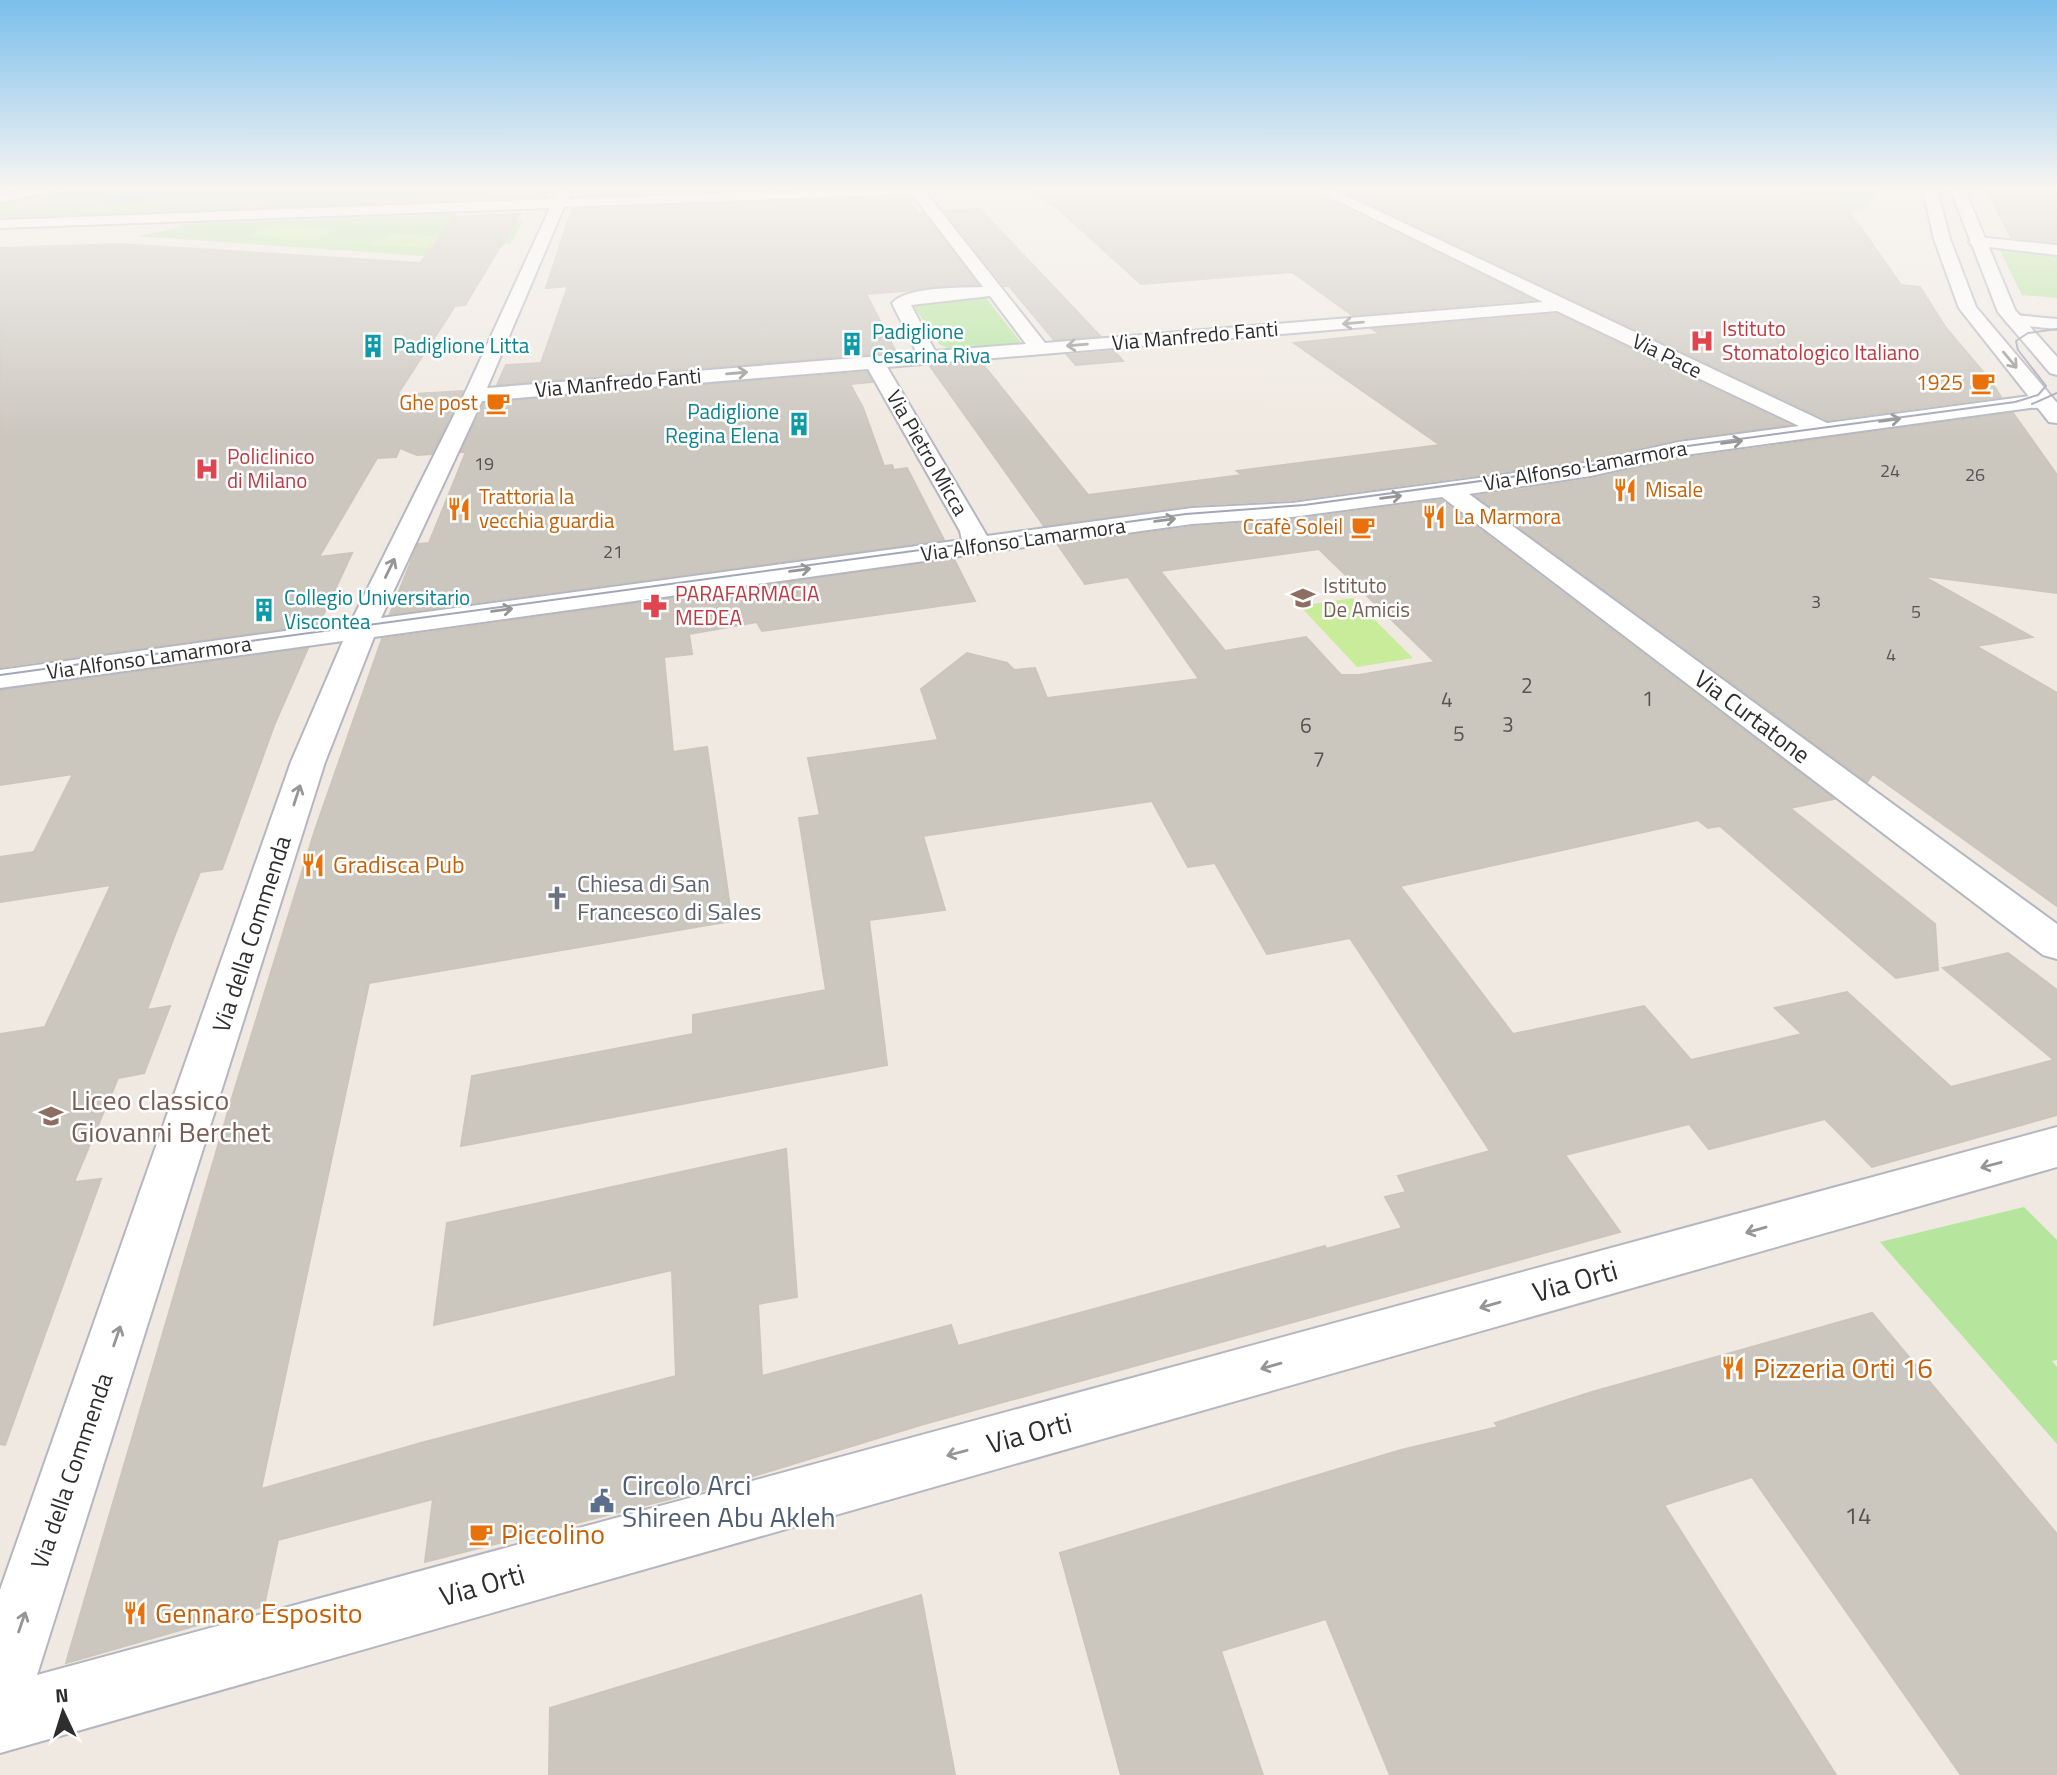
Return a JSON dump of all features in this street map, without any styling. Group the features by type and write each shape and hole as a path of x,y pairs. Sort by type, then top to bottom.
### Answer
{"street":[{"name":"Via della Commenda","path":"0,1686 308,762 361,629 474,395 528,273"},
{"path":"980,273 1039,348"},
{"name":"Via Pace","path":"1496,273 1560,306 1823,429"},
{"path":"1953,273 1979,323 2053,408"},
{"path":"1992,273 2019,326 2057,369"},
{"path":"929,358 901,303 914,297 994,291"},
{"name":"Via Manfredo Fanti","path":"474,395 1560,306"},
{"path":"1979,323 2019,326 2057,324"},
{"path":"2019,326 2057,334"},
{"name":"Via Pietro Micca","path":"874,362 972,531 976,547"},
{"name":"Via Alfonso Lamarmora","path":"0,679 1192,516 1292,510 1447,489 1591,469 1659,452 1823,429 2030,402 2053,408"},
{"name":"Via Curtatone","path":"1447,489 2057,946"},
{"name":"Via Orti","path":"0,1719 2057,1147"}],"green space":[{"path":"2011,273 2057,273 2057,298 2022,295"},
{"path":"983,294 1022,344 947,348 939,344 912,304"},
{"path":"1353,598 1413,658 1357,667 1300,606"},
{"path":"2024,1207 2057,1240 2057,1360 2052,1361 2057,1367 2057,1444 1880,1242"}],"building":[{"name":"Policlinico di Milano","path":"0,273 484,273 465,305 455,306 397,395 463,391 432,454 417,455 400,448 396,457 377,458 319,557 352,553 319,624 0,667"},
{"path":"551,273 969,273 978,285 866,294 896,352 497,385 506,365 541,363 568,286 546,288"},
{"path":"993,273 1040,273 1100,336 1054,340 1009,286 1004,286"},
{"path":"1129,273 1282,273 1141,284"},
{"path":"1293,273 1479,273 1533,300 1352,315"},
{"path":"1515,273 1892,273 1901,285 1920,287 1946,328 1991,381 2001,397 1827,420"},
{"path":"1557,314 1790,425 1678,439 1591,459 1486,474 1292,500 1192,505 1044,526 930,366 981,362 1088,495 1242,475 1237,471 1440,445 1294,343 1380,334 1372,329"},
{"path":"1114,351 1123,361 1076,365 1067,355"},
{"path":"867,372 873,382 850,384 863,408 884,466 892,465 894,470 907,468 944,540 390,614 418,544 429,543 466,452 461,452 484,403"},
{"path":"2013,413 2057,475 2057,593 1923,576 2032,637 1976,646 2057,693 2057,906 1873,774 1867,782 1476,496 1592,479 1678,459"},
{"path":"1441,500 1834,799 1790,808 1935,924 1938,970 1896,978 1720,826 1708,828 1698,820 1400,886 1513,1034 1644,1006 1691,1060 1802,1034 1775,1008 1847,992 1951,1087 2054,1060 1943,968 2008,953 2057,990 2057,1115 1872,1167 1825,1119 1709,1149 1689,1124 1565,1155 1620,1232 924,1424 724,1485 425,1562 433,1499 278,1540 264,1606 66,1663 232,1098 315,830 382,639 954,559 975,601 762,631 757,622 689,634 692,654 664,657 673,752 707,747 732,921 369,983 261,1489 421,1443 676,1376 672,1270 434,1325 447,1223 786,1149 797,1297 758,1304 762,1376 951,1325 958,1346 1325,1246 1326,1249 1402,1228 1385,1197 1406,1192 1398,1176 1490,1151 1350,938 1267,954 1215,863 1188,867 1152,801 923,836 945,910 869,920 887,1065 461,1146 472,1076 693,1034 693,1015 826,990 799,818 820,815 808,758 938,740 921,689 967,653 1007,663 1014,670 1035,668 1047,698 1199,679 1128,577 1085,584 1058,545 1192,527 1292,520","holes":["1319,549 1435,662 1359,675 1341,675 1306,637 1225,651 1160,571"]},
{"name":"Liceo classico Giovanni Berchet","path":"308,648 275,723 222,869 200,872 174,937 147,1010 170,1006 144,1073 118,1078 74,1182 101,1179 5,1445 0,1444 0,1034 45,1027 111,885 0,902 0,857 34,852 73,774 0,785 0,690"},
{"path":"1872,1313 2057,1534 2057,1775 1961,1775 1752,1477 1664,1505 1836,1775 1390,1775 1326,1619 1221,1651 1263,1775 1121,1775 1060,1553 1401,1450 1498,1427 1495,1423 1592,1392"},
{"path":"921,1595 955,1775 549,1775 550,1708"}],"tram line":[{"path":"0,675 1186,514 1304,505 1584,467 1658,450 2015,402 2038,395 2046,386 2018,350 2016,341 2028,333 2057,329"},
{"path":"2032,404 2057,393"}],"place":[{"name":"Istituto Stomatologico Italiano","path":"1702,341"},
{"name":"Padiglione Cesarina Riva","path":"852,344"},
{"name":"Padiglione Litta","path":"373,346"},
{"name":"1925","path":"1983,383"},
{"name":"Ghe post","path":"498,403"},
{"name":"Padiglione Regina Elena","path":"799,424"},
{"name":"Policlinico di Milano","path":"207,469"},
{"name":"Misale","path":"1625,490"},
{"name":"Trattoria la vecchia guardia","path":"459,509"},
{"name":"La Marmora","path":"1434,517"},
{"name":"Ccafè Soleil","path":"1363,527"},
{"name":"Istituto De Amicis","path":"1303,598"},
{"name":"PARAFARMACIA MEDEA","path":"655,606"},
{"name":"Collegio Universitario Viscontea","path":"264,610"},
{"name":"Gradisca Pub","path":"313,865"},
{"name":"Chiesa di San Francesco di Sales","path":"557,898"},
{"name":"Liceo classico Giovanni Berchet","path":"51,1116"},
{"name":"Pizzeria Orti 16","path":"1733,1368"},
{"name":"Circolo Arci Shireen Abu Akleh","path":"602,1501"},
{"name":"Piccolino","path":"481,1534"},
{"name":"Gennaro Esposito","path":"135,1613"}]}
